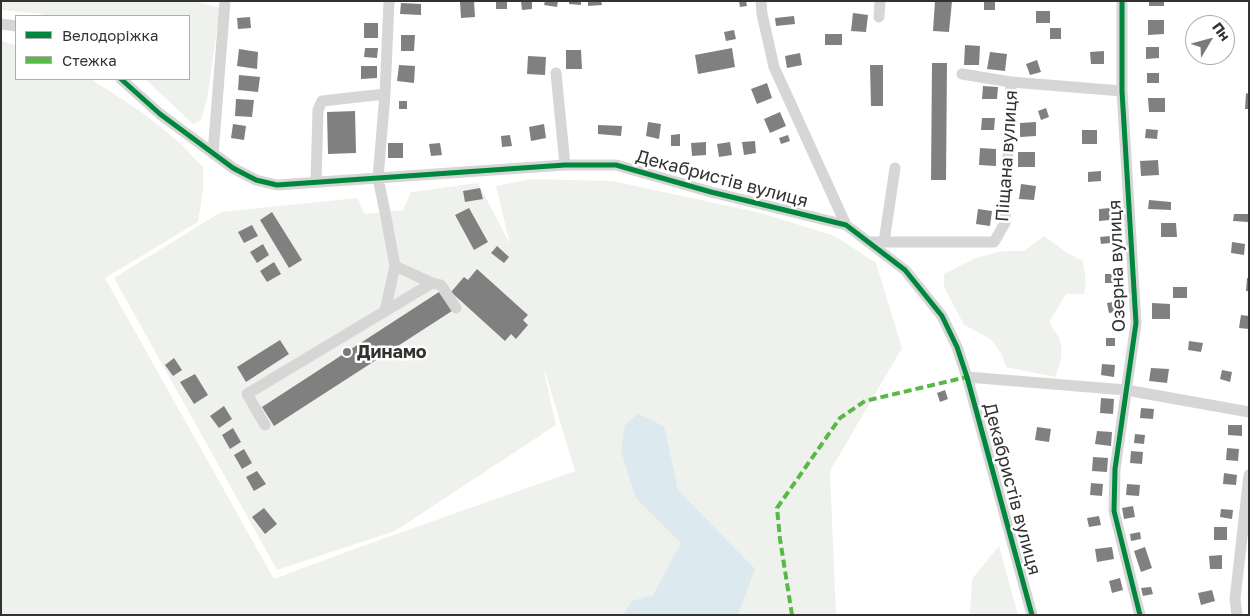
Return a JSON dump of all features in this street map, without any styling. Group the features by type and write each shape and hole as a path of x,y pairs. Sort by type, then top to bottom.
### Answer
{"street":[{"path":"214,154 225,1"},
{"path":"386,311 395,266 378,178 385,94 389,1"},
{"path":"761,1 762,14 774,67 846,225"},
{"path":"879,17 880,1"},
{"name":"Озерна вулиця","path":"1122,1 1122,91 1136,323 1115,469 1114,511 1140,615"},
{"path":"1,24 15,26"},
{"path":"556,73 565,165"},
{"path":"962,74 1011,82"},
{"name":"Декабристів вулиця","path":"122,80 160,114 233,168 256,180 277,185 565,165 616,165 711,192 846,225 905,270 942,316 957,347 967,377 1032,615"},
{"name":"Піщана вулиця","path":"868,242 994,242 1005,223 1011,82 1122,91"},
{"path":"316,182 318,110 322,101 385,94"},
{"path":"884,242 896,168"},
{"path":"395,266 432,283 441,285 456,308"},
{"path":"266,425 247,394 432,283"},
{"path":"967,377 1126,390 1249,412"},
{"path":"1237,615 1235,599 1249,475"}],"shaded area":[{"path":"1,1 183,1 199,2 220,8 207,100 201,120 193,124 146,80 190,80 190,15 44,15 1,10"},
{"path":"1,41 15,45 15,80 93,80 143,113 180,143 203,167 203,191 198,222 105,278 274,579 575,471 542,362 556,425 395,531 277,570 114,278 221,212 357,198 365,214 403,210 411,192 478,183 510,244 496,186 531,179 612,181 761,213 835,236 876,263 902,348 830,471 836,615 1,615"},
{"path":"1044,236 1066,252 1083,261 1086,283 1084,294 1066,294 1049,322 1061,344 1060,361 1055,377 1006,367 1002,355 992,340 964,325 944,287 944,274 975,258 1003,251 1024,251"},
{"path":"638,414 664,426 678,490 755,569 738,615 623,615 632,601 653,595 681,543 636,498 621,451 625,425"},
{"path":"999,546 1018,615 970,615 972,579"}],"building":[{"path":"474,1 475,17 461,18 460,2"},
{"path":"496,1 507,1 507,9 496,9"},
{"path":"521,1 532,1 532,9 522,10"},
{"path":"545,1 558,1 557,7 544,5"},
{"path":"569,1 581,1 581,5 569,4"},
{"path":"588,1 601,1 602,5 588,6"},
{"path":"739,1 746,1 747,6 740,7"},
{"path":"935,1 952,1 949,32 933,31"},
{"path":"984,1 995,1 995,10 984,10"},
{"path":"1149,1 1164,1 1164,6 1149,6"},
{"path":"401,3 421,4 421,15 400,14"},
{"path":"1036,11 1050,11 1050,23 1036,23"},
{"path":"853,13 868,15 866,32 851,31"},
{"path":"794,16 795,24 776,26 775,18"},
{"path":"250,17 251,28 238,29 237,18"},
{"path":"1148,20 1164,20 1164,34 1148,35"},
{"path":"364,23 378,23 378,38 364,38"},
{"path":"1050,28 1061,28 1061,39 1050,39"},
{"path":"734,30 736,39 726,41 724,32"},
{"path":"825,34 842,34 842,45 825,45"},
{"path":"401,35 415,35 414,51 401,51"},
{"path":"965,45 980,46 979,65 964,65"},
{"path":"1146,47 1159,47 1159,58 1146,59"},
{"path":"365,48 378,48 377,58 364,57"},
{"path":"732,48 735,67 698,74 695,55"},
{"path":"239,49 258,52 257,69 237,66"},
{"path":"566,50 581,50 582,69 566,69"},
{"path":"1104,51 1104,64 1091,64 1090,52"},
{"path":"990,52 1007,54 1005,71 987,69"},
{"path":"800,53 802,65 787,68 785,56"},
{"path":"528,56 546,57 545,75 527,74"},
{"path":"1037,60 1041,72 1030,75 1026,64"},
{"path":"932,63 947,63 946,180 931,180"},
{"path":"399,65 415,66 414,83 397,81"},
{"path":"870,65 883,65 883,106 871,106"},
{"path":"361,66 377,66 377,78 361,79"},
{"path":"1147,73 1159,73 1159,83 1147,83"},
{"path":"239,75 260,77 258,92 238,90"},
{"path":"767,83 772,98 757,104 751,89"},
{"path":"983,86 998,87 997,99 982,99"},
{"path":"1246,93 1249,94 1249,109 1245,109"},
{"path":"1148,98 1165,98 1165,112 1149,112"},
{"path":"236,99 254,100 252,117 235,116"},
{"path":"399,101 407,101 407,109 399,109"},
{"path":"1046,108 1049,117 1041,120 1038,111"},
{"path":"355,111 356,153 328,154 327,112"},
{"path":"780,112 786,126 770,133 764,119"},
{"path":"982,118 995,118 994,130 981,130"},
{"path":"648,122 661,124 659,139 646,136"},
{"path":"1036,122 1036,136 1020,137 1020,123"},
{"path":"233,124 246,126 244,140 231,138"},
{"path":"544,124 546,138 531,141 529,127"},
{"path":"598,125 622,126 621,136 598,134"},
{"path":"1146,129 1158,130 1157,139 1145,138"},
{"path":"1082,130 1097,130 1097,144 1082,144"},
{"path":"680,134 680,146 671,146 671,135"},
{"path":"510,135 512,146 502,147 501,136"},
{"path":"788,135 790,141 781,144 779,138"},
{"path":"755,141 756,153 744,155 742,142"},
{"path":"706,142 706,155 692,156 691,143"},
{"path":"730,142 732,155 719,157 717,144"},
{"path":"388,143 403,143 403,158 388,158"},
{"path":"440,143 442,155 431,156 429,144"},
{"path":"980,148 996,149 996,166 979,165"},
{"path":"1018,152 1035,152 1035,167 1018,167"},
{"path":"1158,160 1159,175 1141,176 1140,161"},
{"path":"1101,171 1101,181 1088,182 1088,172"},
{"path":"1021,184 1036,186 1034,200 1019,199"},
{"path":"480,188 483,199 465,202 463,191"},
{"path":"1149,200 1171,202 1171,210 1148,209"},
{"path":"469,208 488,242 474,250 455,215"},
{"path":"1110,208 1110,220 1099,221 1099,209"},
{"path":"978,209 992,211 990,226 976,224"},
{"path":"272,212 302,260 289,268 260,220"},
{"path":"1234,214 1248,214 1248,222 1233,221"},
{"path":"1161,223 1176,223 1177,237 1161,237"},
{"path":"252,225 258,236 244,243 238,232"},
{"path":"1110,236 1110,243 1101,244 1100,237"},
{"path":"1232,242 1245,244 1244,255 1231,253"},
{"path":"263,244 269,255 257,263 250,252"},
{"path":"497,246 509,257 504,263 491,253"},
{"path":"274,262 281,274 267,282 260,271"},
{"path":"477,269 528,315 523,320 528,325 516,339 511,334 505,341 451,292 464,277 468,280"},
{"path":"1105,274 1116,274 1116,283 1105,283"},
{"path":"1247,278 1249,278 1249,291 1246,291"},
{"path":"1173,287 1187,287 1187,298 1173,298"},
{"path":"439,292 452,311 274,426 262,407"},
{"path":"1119,301 1121,311 1109,313 1107,303"},
{"path":"1152,303 1170,304 1170,319 1152,319"},
{"path":"1241,315 1249,316 1249,329 1239,328"},
{"path":"1106,338 1115,338 1115,346 1106,346"},
{"path":"280,340 289,354 246,382 237,367"},
{"path":"1189,341 1203,343 1201,352 1188,350"},
{"path":"174,358 182,370 173,376 165,365"},
{"path":"1102,364 1115,365 1114,377 1101,375"},
{"path":"1151,368 1169,369 1167,383 1149,381"},
{"path":"1222,370 1232,372 1230,382 1220,379"},
{"path":"195,374 208,395 194,404 180,382"},
{"path":"945,390 948,399 940,402 937,393"},
{"path":"1101,398 1114,399 1113,414 1100,413"},
{"path":"224,406 232,419 219,428 210,416"},
{"path":"1141,408 1154,409 1153,419 1140,418"},
{"path":"1228,425 1242,425 1242,436 1228,435"},
{"path":"1037,427 1051,429 1049,442 1035,440"},
{"path":"233,428 241,442 230,449 222,435"},
{"path":"1097,431 1112,432 1111,446 1095,444"},
{"path":"1135,434 1145,435 1144,444 1134,443"},
{"path":"1227,448 1239,449 1238,461 1226,460"},
{"path":"244,449 252,463 242,469 234,455"},
{"path":"1131,451 1143,452 1142,464 1130,463"},
{"path":"1093,457 1108,458 1107,472 1092,471"},
{"path":"257,471 266,484 254,491 246,477"},
{"path":"1224,473 1237,475 1236,485 1223,484"},
{"path":"1091,483 1103,484 1102,496 1090,495"},
{"path":"1127,484 1140,485 1139,496 1126,495"},
{"path":"1133,506 1135,517 1124,519 1122,508"},
{"path":"264,508 277,524 265,534 252,517"},
{"path":"1221,509 1233,510 1232,519 1220,517"},
{"path":"1099,516 1101,525 1089,527 1087,518"},
{"path":"1214,527 1227,527 1227,540 1214,540"},
{"path":"1140,532 1141,539 1131,541 1130,534"},
{"path":"1112,547 1114,559 1097,562 1095,549"},
{"path":"1145,547 1152,568 1141,572 1134,551"},
{"path":"1222,555 1222,569 1210,569 1209,556"},
{"path":"1120,578 1123,590 1112,593 1109,581"},
{"path":"1151,587 1153,594 1143,596 1141,588"},
{"path":"1212,590 1215,601 1201,605 1198,593"}],"marked path":[{"path":"792,615 777,508 840,418 865,401 967,377"}],"cycle path":[{"path":"1122,1 1122,91 1136,323 1115,469 1114,511 1140,615"},
{"path":"122,80 160,114 233,168 256,180 277,185 565,165 616,165 711,192 846,225 905,270 942,316 957,347 967,377 1032,615"}],"place":[{"name":"Динамо","path":"347,352"}]}
